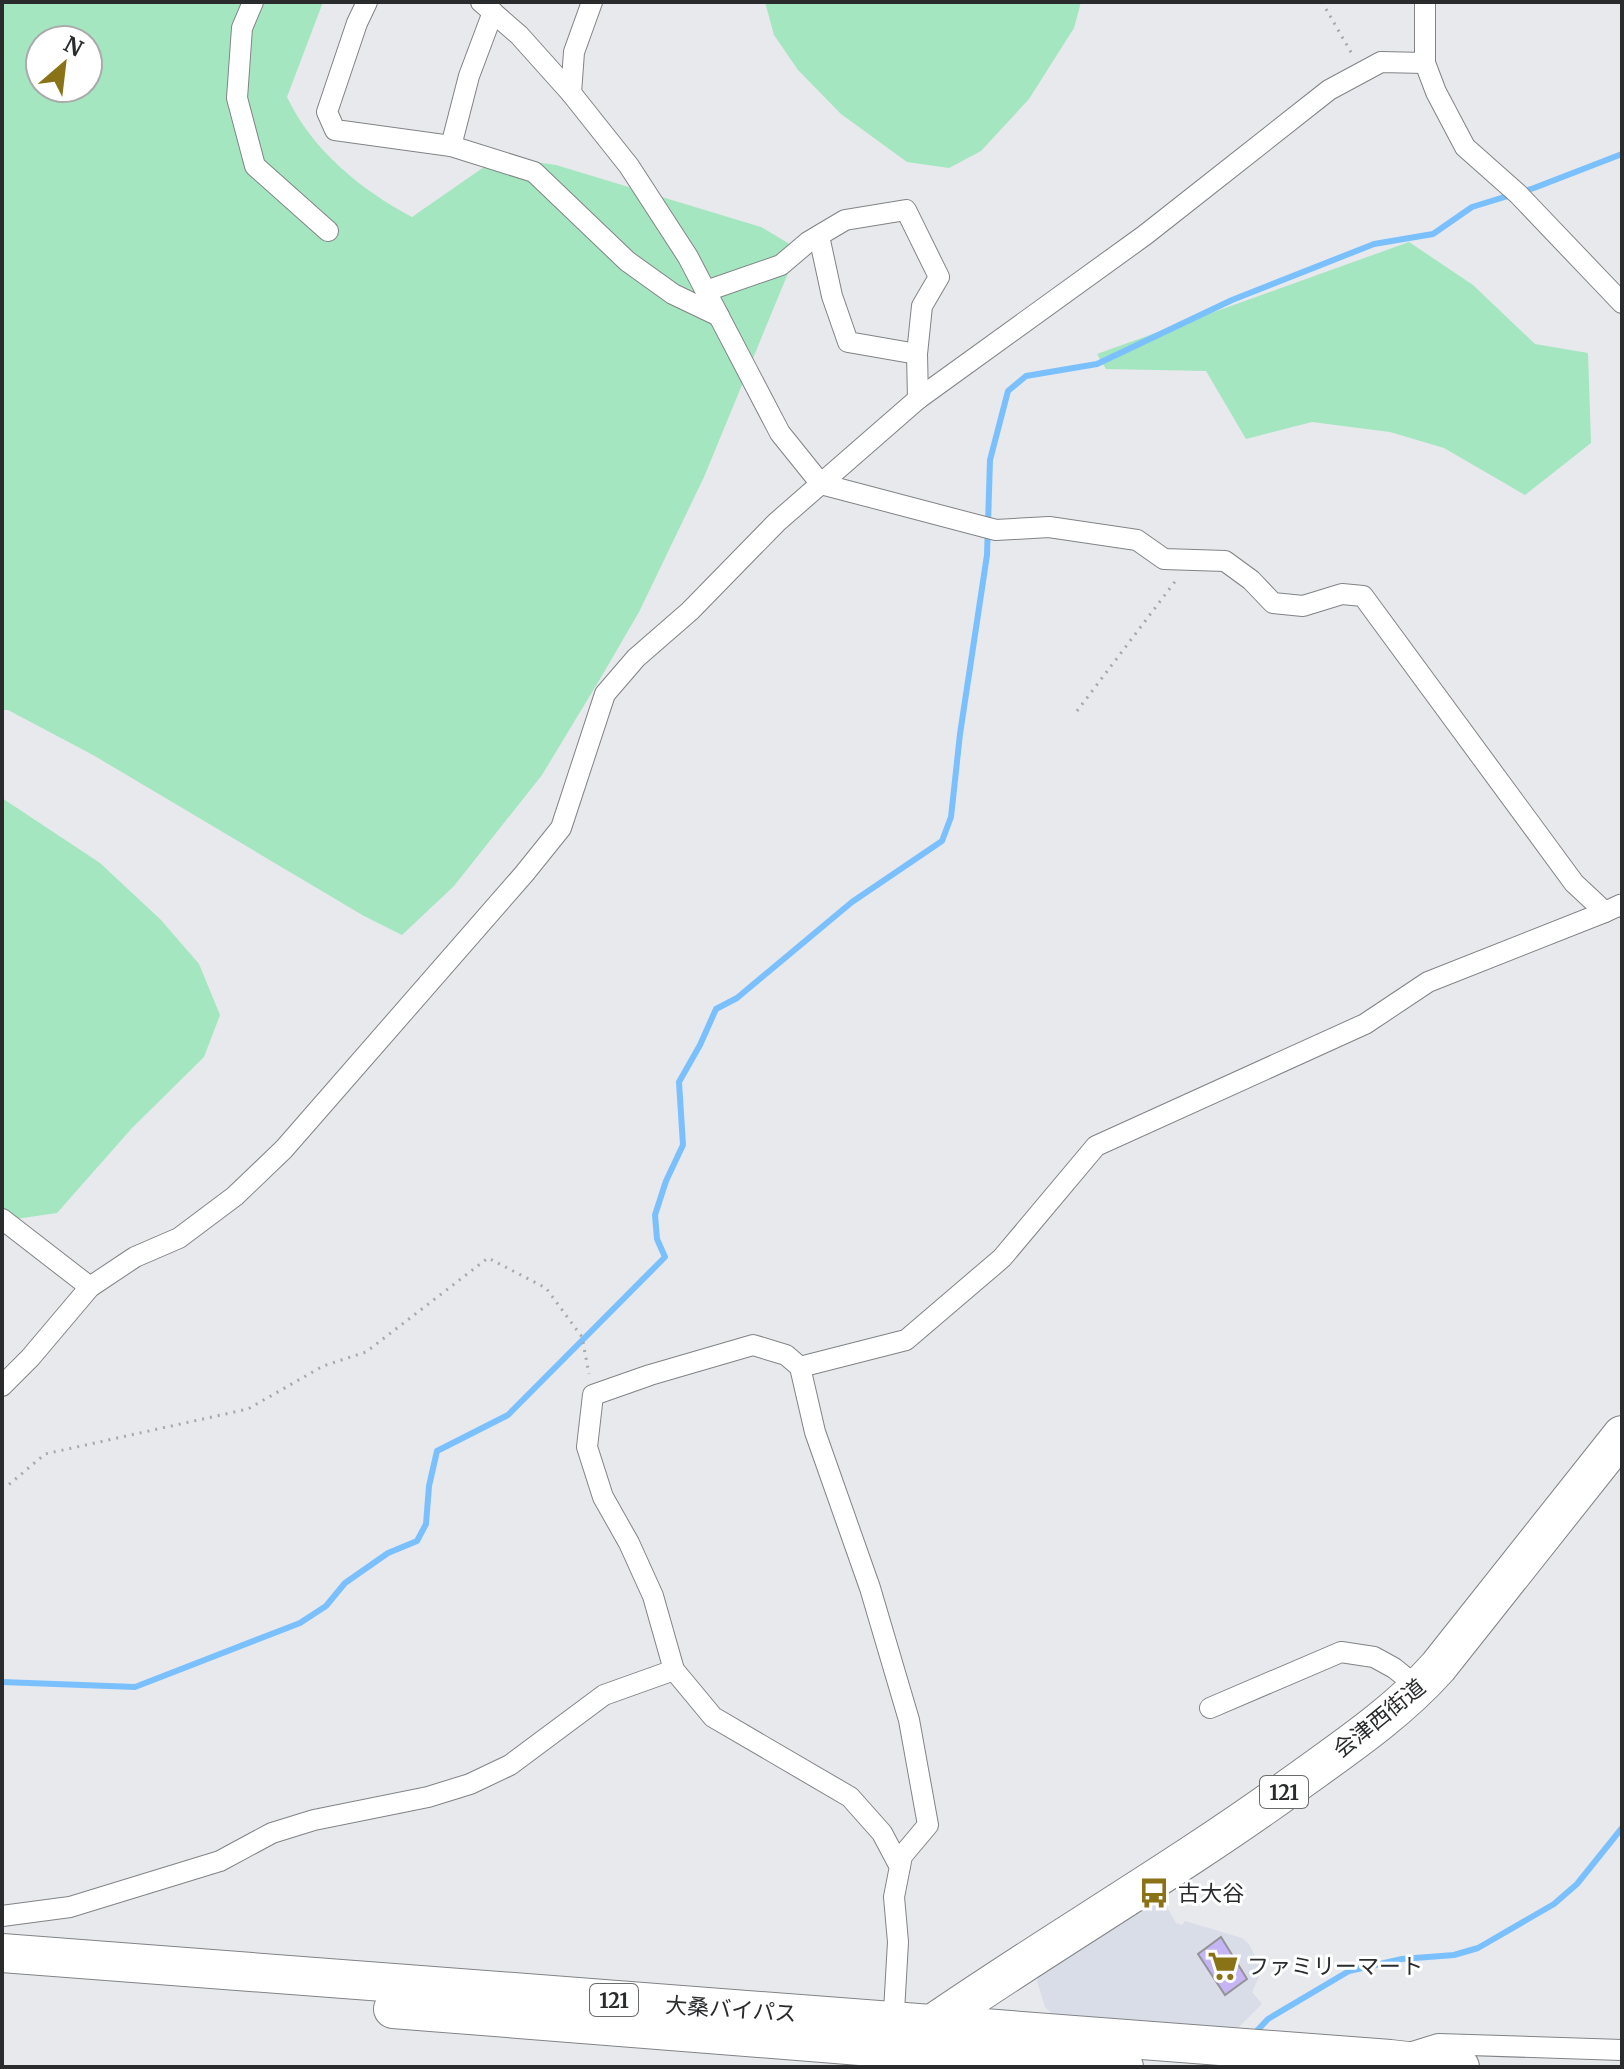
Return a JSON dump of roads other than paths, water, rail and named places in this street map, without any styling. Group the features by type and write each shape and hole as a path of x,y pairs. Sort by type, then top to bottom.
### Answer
{"highway":[{"name":"会津西街道","path":"887,2046 931,2024 1035,1954 1189,1859 1345,1748 1419,1688 1622,1435"},
{"name":"大桑バイパス","path":"2,1953 769,2040 887,2046"},
{"path":"1035,1954 1020,1973 1014,1991 1020,2014 1035,2032"},
{"name":"大桑バイパス","path":"2,1978 390,1996 1124,2067"},
{"path":"931,2024 1460,2067"},
{"path":"769,2040 799,2052 820,2067"}],"street":[{"path":"253,2 242,28 237,98 255,166 328,231"},
{"path":"367,2 327,112 335,130 451,146 534,172 627,261 673,294 719,316"},
{"path":"571,93 574,52 592,2"},
{"path":"1425,2 1425,63 1436,92 1465,147 1518,194 1622,303"},
{"path":"451,146 487,7 519,35 571,93 629,166 688,257 780,433 821,484 996,530 1049,527 1137,540 1164,559 1225,561 1251,580 1273,603 1303,606 1342,594 1363,596 1574,883 1617,907"},
{"path":"2,1386 90,1287 135,1257 179,1238 235,1196 284,1149 561,828 605,694 636,658 690,611 777,522 918,399 1145,235 1329,90 1381,62 1425,63"},
{"path":"706,291 781,265 845,220 906,210 939,277 922,306 917,354 918,399"},
{"path":"819,236 832,296 848,342 917,354"},
{"path":"800,1367 906,1340 1002,1258 1096,1146 1365,1024 1428,982 1617,907"},
{"path":"2,1219 90,1287"},
{"path":"887,2046 898,1942 894,1897 900,1867 902,1856 928,1825 909,1720 870,1588 815,1432 800,1367 786,1355 753,1345 593,1395 587,1447 603,1497 629,1543 653,1596 674,1670 713,1717 850,1797 882,1833 900,1867"},
{"path":"1210,1708 1341,1652 1374,1657 1419,1688"},
{"path":"2,1916 70,1907 220,1861 272,1833 314,1820 428,1797 470,1784 510,1765 604,1695 674,1670"},
{"path":"1374,2061 1438,2044 1622,2050"}],"waterway":[{"path":"2,1682 135,1687 300,1623 326,1606 345,1583 388,1553 417,1541 426,1524 429,1486 437,1451 508,1415 665,1257 657,1239 655,1215 666,1181 683,1145 679,1082 716,1009 737,998 852,902 942,841 951,817 987,555 990,460 1008,391 1026,376 1097,364 1232,300 1374,244 1433,234 1472,207 1534,188 1622,154"},
{"path":"1252,2036 1268,2019 1349,1971 1402,1959 1454,1955 1478,1948 1554,1904 1577,1884 1622,1828"}],"place":[{"name":"古大谷","path":"1154,1893"},
{"name":"ファミリーマート","path":"1223,1966"}]}
